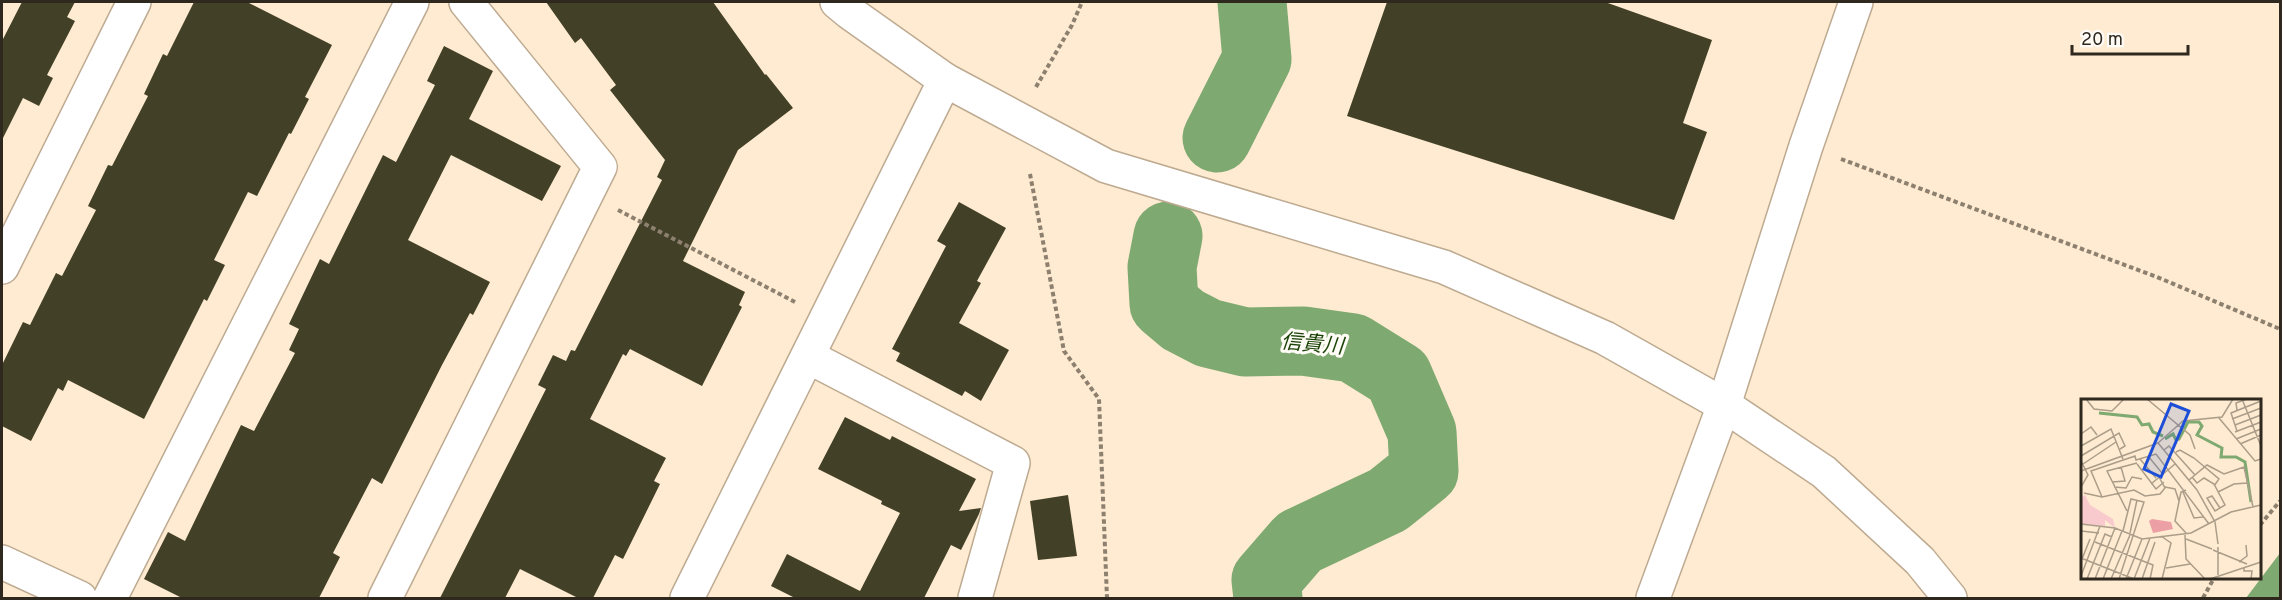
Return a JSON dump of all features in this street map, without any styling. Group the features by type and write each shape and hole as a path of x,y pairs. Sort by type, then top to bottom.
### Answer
{"street":[{"path":"2,267 134,2"},
{"path":"110,598 412,2"},
{"path":"385,598 600,167 466,2"},
{"path":"837,2 945,80 1106,166 1444,267 1605,338 1724,405 1824,472 1920,561 1950,598"},
{"path":"1653,598 1724,405 1806,146 1856,2"},
{"path":"687,598 945,80"},
{"path":"809,357 1013,463 975,598"},
{"path":"2,562 80,598"}],"path":[{"path":"1036,87 1082,2"},
{"path":"1806,146 2157,277 2280,329"},
{"path":"1030,174 1064,351 1099,399 1107,598"},
{"path":"587,194 798,303"},
{"path":"2261,523 2280,501"},
{"path":"2203,598 2213,579"}],"shaded area":[{"path":"2280,553 2280,598 2246,598"}],"building":[{"path":"22,2 75,2 67,17 75,21 47,75 53,78 39,106 23,98 2,140 2,41"},
{"path":"194,2 247,2 332,45 305,97 309,99 257,196 248,192 214,260 225,265 207,301 204,299 144,419 68,380 63,391 58,388 31,441 2,426 2,365 23,322 30,325 56,273 62,276 96,210 88,206 108,165 112,166 148,96 144,94 163,54 167,56"},
{"path":"546,2 713,2 765,75 793,108 738,150 683,261 745,292 739,305 742,307 702,386 630,349 626,356 623,354 590,419 666,458 654,481 660,484 623,559 615,555 593,598 578,598 520,569 505,598 440,598 546,389 538,385 553,355 566,361 571,350 575,351 662,180 657,177 665,160 610,90 616,85 581,38 575,43"},
{"path":"1387,2 1605,2 1712,40 1683,123 1707,132 1674,220 1347,116"},
{"path":"444,46 493,71 469,119 561,166 542,201 451,155 408,240 490,282 473,315 470,313 442,365 382,484 372,478 333,553 340,557 319,598 182,598 144,579 168,532 185,541 241,425 254,431 295,353 289,350 299,329 289,324 320,259 329,264 383,155 396,162 435,85 427,81"},
{"path":"959,202 1006,228 977,281 981,283 959,323 1009,350 981,401 965,391 962,396 896,361 900,353 892,349 946,246 937,241"},
{"path":"845,417 890,440 892,436 976,479 959,511 981,508 979,514 961,550 951,545 924,598 795,598 771,586 787,554 860,591 900,513 881,504 882,501 818,469"},
{"path":"1068,495 1077,556 1038,560 1030,501"}],"waterway":[{"name":"信貴川","path":"1217,138 1257,59 1252,2"},
{"name":"信貴川","path":"1168,236 1162,267 1164,304 1183,320 1208,333 1245,342 1303,341 1353,348 1398,376 1422,432 1424,471 1388,500 1299,542 1266,580 1268,598"}]}
